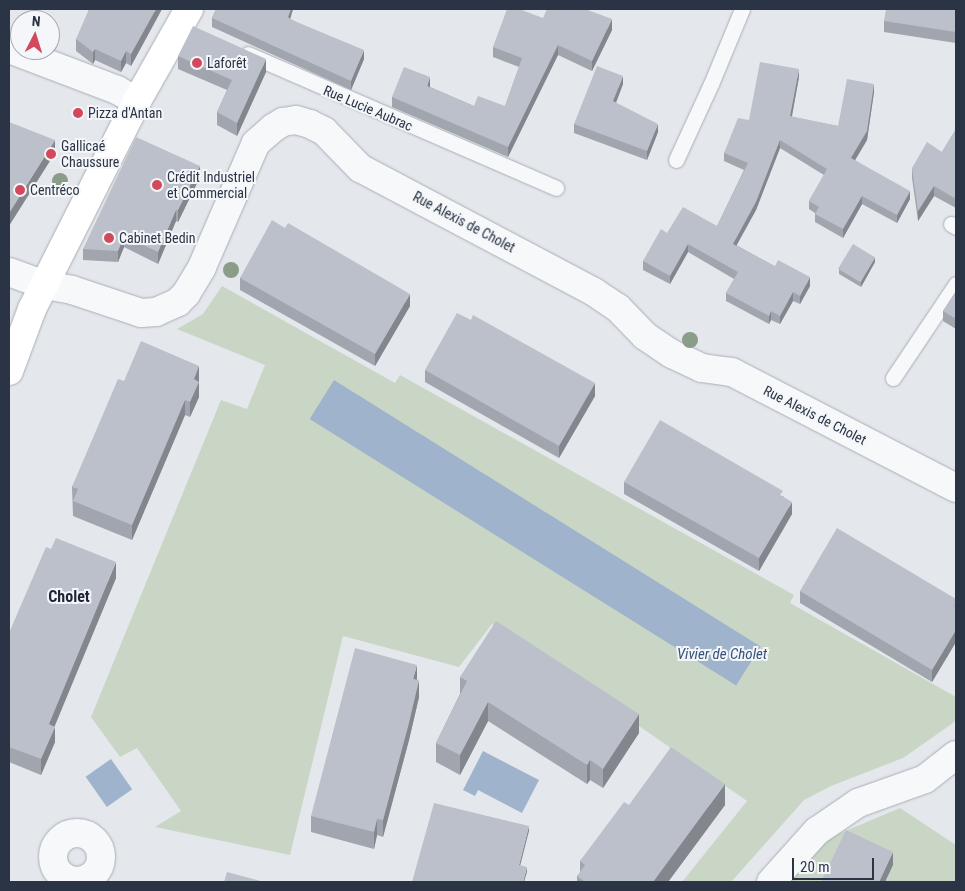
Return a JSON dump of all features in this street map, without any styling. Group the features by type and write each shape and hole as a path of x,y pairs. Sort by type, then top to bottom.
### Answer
{"main road":[{"path":"9,371 32,310 137,101 189,21"}],"street":[{"path":"9,49 117,90 137,101"},
{"name":"Rue Alexis de Cholet","path":"9,272 45,285 72,290 141,313 156,312 178,302 186,294 202,267 256,143 283,122 296,120 324,131 339,149 360,168 594,292 618,308 645,336 672,354 702,368 732,372 956,488"},
{"path":"770,882 816,831 858,803 926,780 956,755"}],"lane":[{"path":"676,160 712,84 742,9"},
{"name":"Rue Lucie Aubrac","path":"234,48 556,188"},
{"path":"893,378 956,284"}],"green space":[{"path":"222,286 395,383 400,375 794,595 790,603 956,697 956,719 903,758 831,786 804,800 731,882 682,882 747,801 492,624 459,667 343,636 290,855 155,827 181,811 137,748 120,757 91,717 221,400 247,409 265,365 177,329 203,314"},
{"path":"900,808 956,845 956,882 784,882 824,840"}],"water":[{"name":"Vivier de Cholet","path":"334,380 761,647 736,686 310,419"},
{"path":"483,751 539,780 522,813 478,790 475,796 463,790"},
{"path":"111,759 132,789 107,807 86,777"}],"building":[{"path":"89,9 156,9 131,54 126,51 121,61 95,49 93,52 76,39"},
{"path":"216,9 291,9 288,17 292,20 364,50 351,81 212,18"},
{"path":"507,9 519,9 543,18 547,9 585,9 612,19 592,61 558,45 508,147 392,97 404,67 430,77 427,86 474,106 478,96 505,106 522,58 493,47"},
{"path":"886,9 956,9 956,32 884,21"},
{"path":"193,26 266,59 237,123 217,112 232,80 178,56"},
{"path":"760,62 799,69 790,116 838,126 847,79 874,84 867,131 851,158 910,191 897,215 862,196 843,229 815,214 819,207 809,201 827,169 780,140 756,202 733,244 775,266 778,260 810,277 800,296 793,292 780,316 771,311 769,316 726,293 738,272 688,244 670,276 643,261 661,229 667,233 683,207 717,226 748,163 724,153 738,118 749,120"},
{"path":"597,66 623,76 613,101 658,124 647,151 574,124"},
{"name":"Centréco","path":"9,122 55,140 9,213"},
{"path":"956,129 956,199 934,186 918,211 912,168 927,142 942,152"},
{"path":"136,137 200,166 178,210 176,210 158,252 124,236 118,251 83,249"},
{"path":"272,220 285,228 288,223 410,294 375,354 240,278"},
{"path":"853,244 875,257 860,282 838,269"},
{"path":"956,291 956,319 943,311"},
{"path":"457,313 471,320 473,315 595,383 559,446 425,370"},
{"path":"141,341 199,366 194,379 199,382 190,402 185,400 132,525 73,501 78,489 72,487 118,379 124,381"},
{"path":"660,420 783,491 780,495 792,502 759,558 624,482"},
{"path":"837,528 956,599 954,606 956,607 956,630 932,670 800,591"},
{"path":"56,538 116,562 49,724 55,727 41,759 9,747 9,633 46,547 51,549"},
{"path":"496,621 639,714 603,769 590,760 587,765 488,702 460,755 436,743 467,681 460,677"},
{"path":"355,648 417,665 413,679 419,680 383,820 377,819 374,832 311,816"},
{"path":"671,747 725,784 653,882 585,882 577,876 585,865 580,861 624,802 629,805"},
{"path":"434,803 529,826 519,865 527,867 523,882 412,882"},
{"path":"846,830 893,852 879,882 821,882"},
{"path":"227,872 264,882 224,882"}],"place":[{"name":"Laforêt","path":"197,63"},
{"name":"Pizza d'Antan","path":"78,113"},
{"name":"Gallicaé Chaussure","path":"51,154"},
{"name":"Crédit Industriel et Commercial","path":"157,185"},
{"name":"Centréco","path":"20,190"},
{"name":"Cabinet Bedin","path":"109,238"}],"district":[{"name":"Cholet","path":"69,597"}]}
